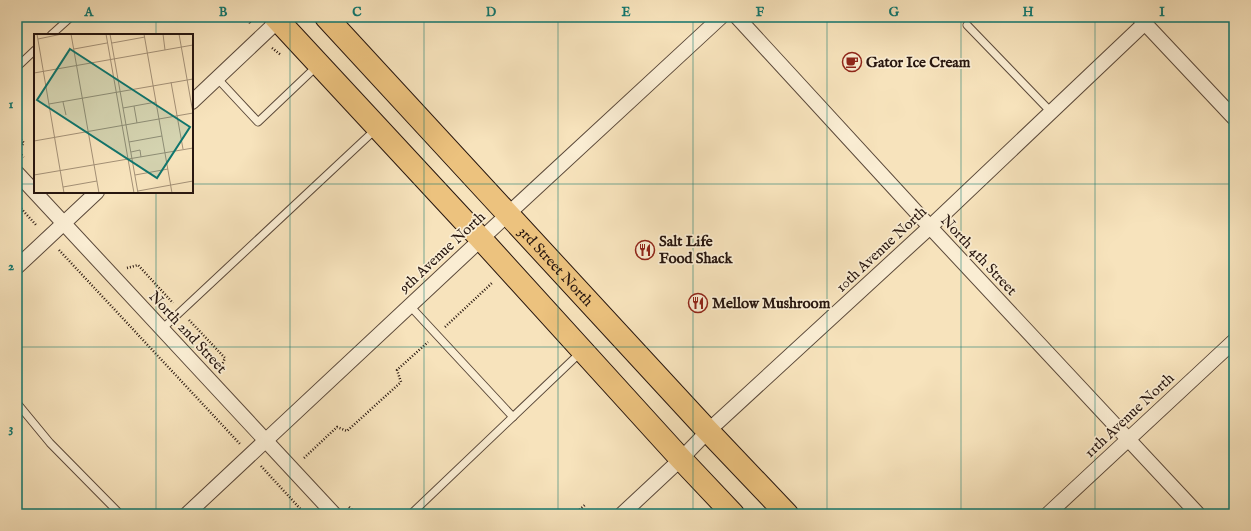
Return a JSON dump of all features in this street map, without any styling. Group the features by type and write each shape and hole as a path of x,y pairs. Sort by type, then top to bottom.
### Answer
{"main road":[{"name":"3rd Street North","path":"326,17 708,431 787,514"},
{"path":"278,18 733,514"}],"street":[{"name":"9th Avenue North","path":"187,514 721,17"},
{"name":"North 4th Street","path":"737,17 930,227 1198,514"},
{"path":"193,101 278,18"},
{"name":"10th Avenue North","path":"622,514 681,459 708,431 930,227 1051,112 1142,20"},
{"path":"1142,20 1234,118"},
{"name":"North 2nd Street","path":"17,173 34,191"},
{"name":"North 2nd Street","path":"36,193 334,514"},
{"path":"17,267 96,193"},
{"name":"11th Avenue North","path":"1048,514 1234,341"}],"lane":[{"path":"53,34 71,17"},
{"path":"968,25 1051,112"},
{"path":"17,67 34,51"},
{"path":"217,78 258,122 319,64"},
{"path":"162,329 378,128"},
{"path":"410,306 513,417"},
{"path":"411,514 583,351"},
{"path":"17,403 50,443 120,514"}],"path":[{"path":"17,136 24,143 17,150"},
{"path":"17,204 306,514"},
{"path":"123,263 128,269 138,265 225,358 221,367 226,372"},
{"path":"309,463 304,458 337,427 347,432 401,382 398,370 493,282"},
{"path":"346,503 356,514"},
{"path":"575,514 586,504"}],"place":[{"name":"Gator Ice Cream","path":"852,62"},
{"name":"Salt Life Food Shack","path":"645,250"},
{"name":"Mellow Mushroom","path":"698,303"}]}
